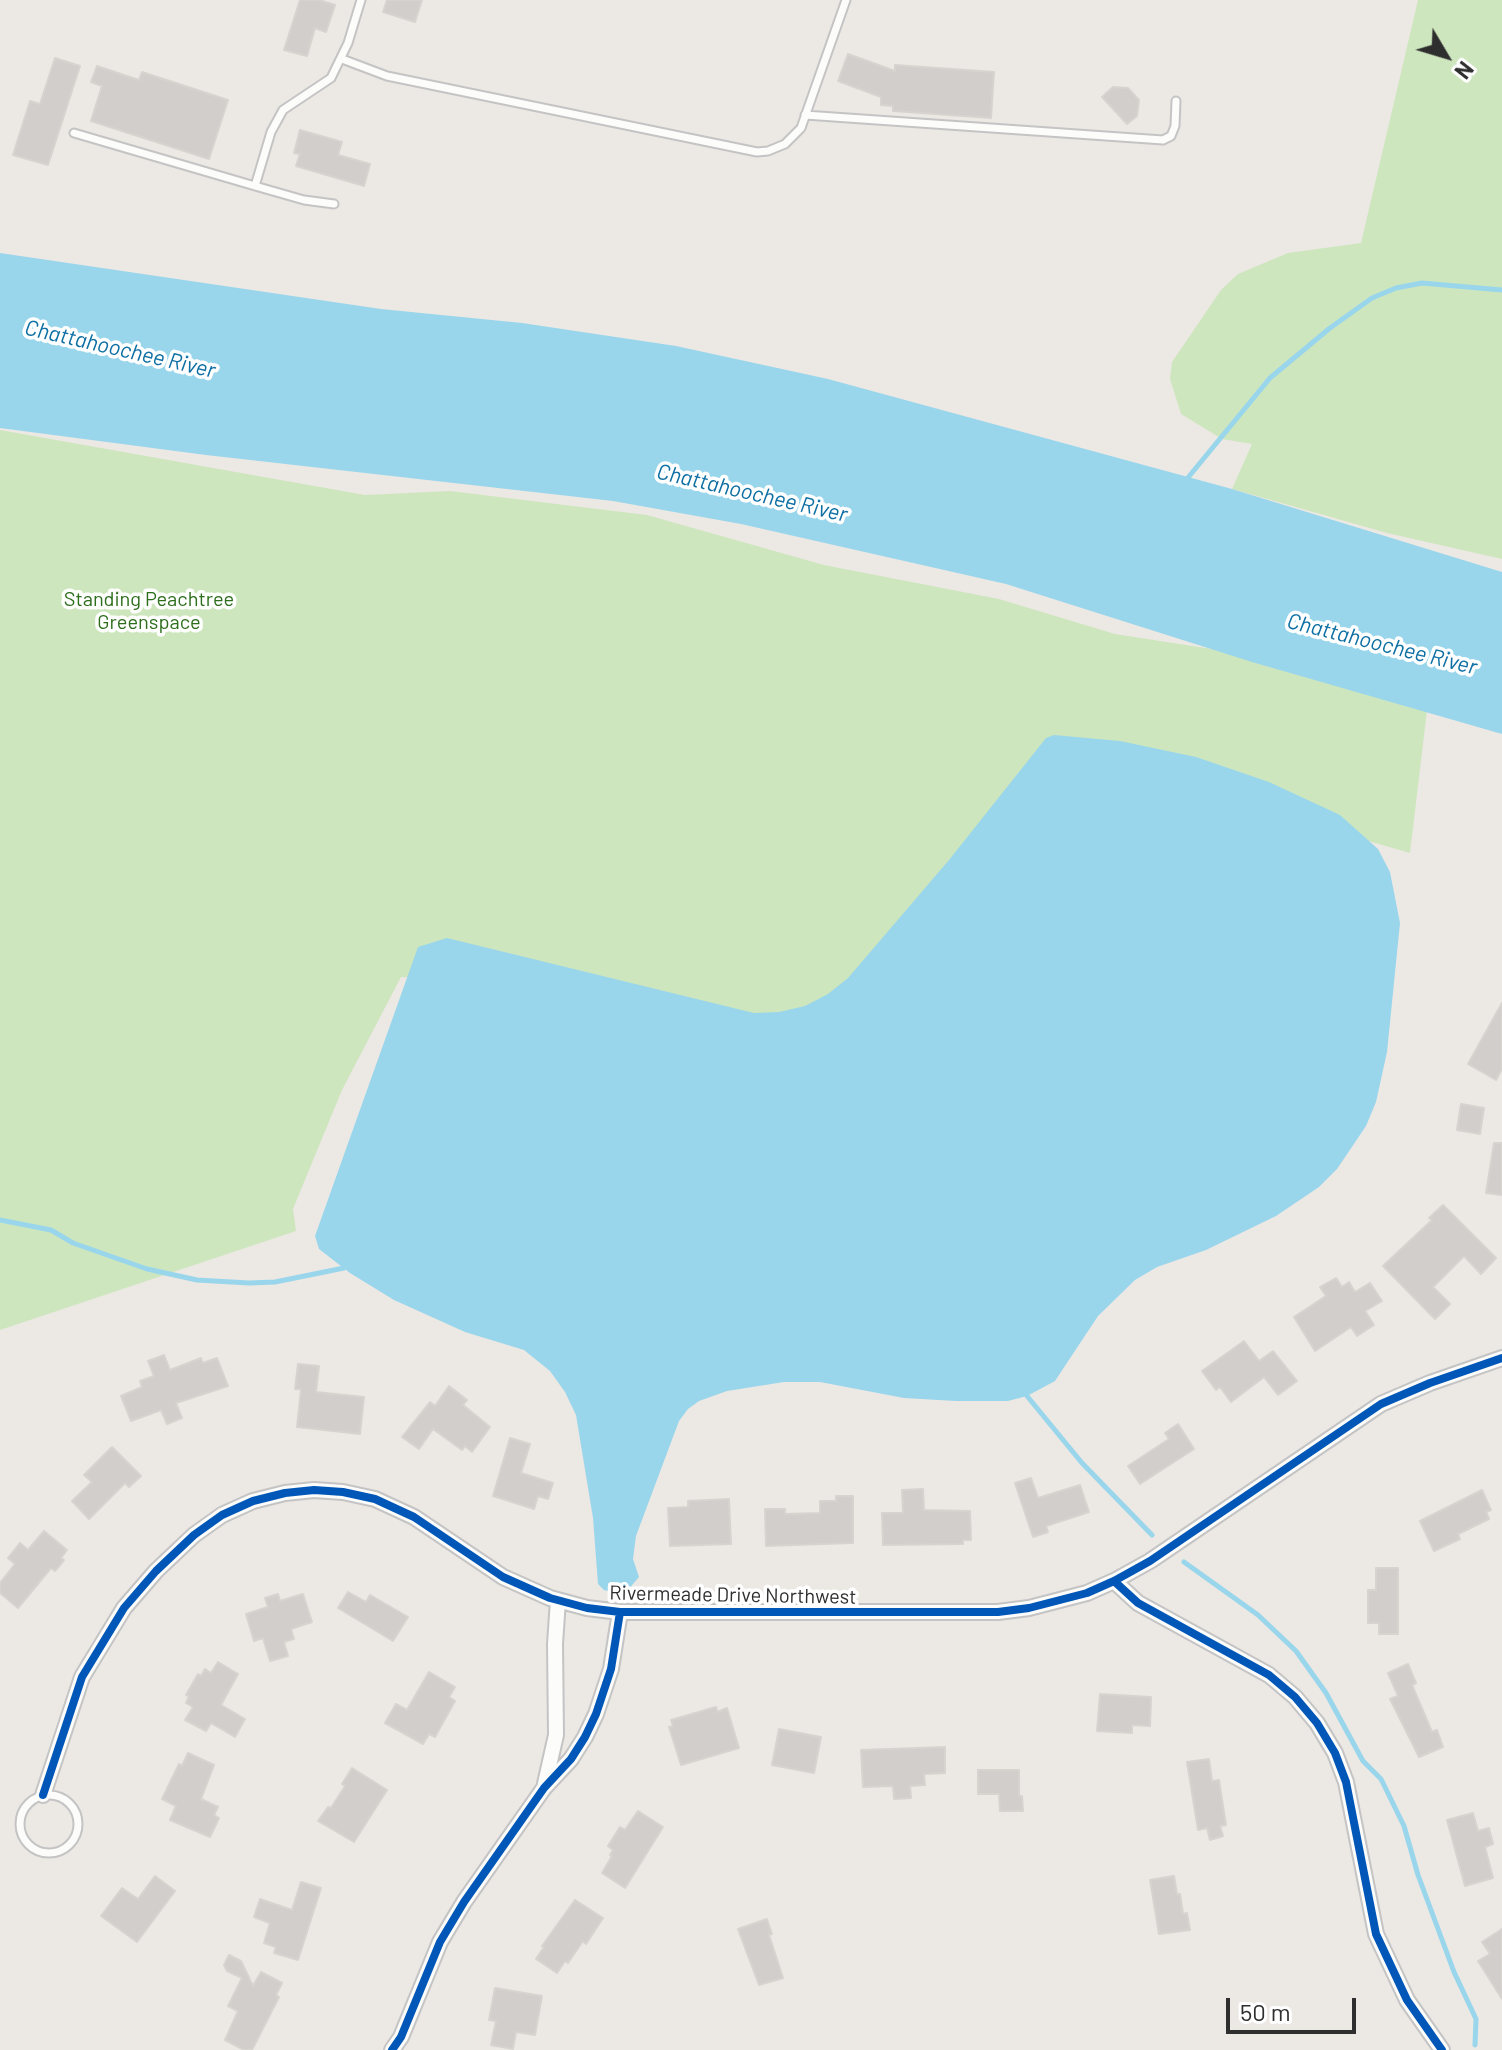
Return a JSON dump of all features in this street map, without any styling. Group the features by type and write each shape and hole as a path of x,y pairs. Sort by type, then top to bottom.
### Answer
{"street":[{"name":"Rivermeade Drive Northwest","path":"43,1795 83,1674 124,1608 156,1571 194,1535 222,1515 253,1501 314,1490 375,1499 414,1517 503,1577 558,1600 587,1608 620,1612 998,1612 1058,1602 1114,1581 1150,1561 1381,1404 1502,1358"},
{"path":"1114,1581 1138,1603 1269,1675 1295,1697 1317,1723 1335,1753 1346,1782 1376,1934 1407,2000 1442,2050"},
{"path":"544,1788 556,1735 558,1600"},
{"path":"392,2050 401,2037 440,1942 464,1902 544,1788 571,1759 596,1714 611,1669 620,1612"}],"lane":[{"path":"255,186 267,141 283,110 325,84 342,59 361,0"},
{"path":"342,59 387,76 757,152 768,151 785,144 801,128 846,0"},
{"path":"805,115 1163,140 1171,136 1175,126 1176,101"},
{"path":"74,133 304,200 334,204"},
{"path":"43,1795 62,1798 75,1811 78,1820 77,1830 68,1846 50,1853 32,1847 21,1832 22,1813 34,1799 43,1795"}],"green space":[{"path":"1418,0 1502,0 1502,559 1387,533 1232,489 1252,444 1222,439 1181,414 1170,379 1172,362 1221,290 1238,274 1288,253 1361,243"},
{"name":"Standing Peachtree Greenspace","path":"0,430 365,495 450,491 647,515 824,565 999,599 1115,634 1257,656 1428,702 1410,853 1110,767 862,975 779,1027 612,983 401,977 342,1090 293,1209 296,1231 0,1330"}],"water":[{"name":"Chattahoochee River","path":"0,253 381,309 522,323 676,346 828,379 1232,489 1502,572 1502,734 1252,662 1006,584 741,524 613,501 206,455 0,428"},
{"path":"1054,735 1120,741 1196,757 1269,782 1340,815 1378,849 1390,872 1400,923 1387,1052 1376,1102 1366,1126 1337,1169 1319,1187 1276,1216 1206,1250 1157,1267 1135,1280 1098,1316 1055,1381 1027,1396 1008,1401 956,1401 904,1398 820,1382 784,1382 727,1391 699,1401 679,1421 636,1536 633,1559 639,1577 627,1591 617,1593 604,1590 598,1584 593,1518 576,1415 550,1371 524,1350 465,1332 394,1300 350,1273 319,1249 315,1236 418,947 447,938 754,1013 779,1012 805,1006 828,994 848,978 949,860 1046,738"}],"building":[{"path":"300,0 319,0 335,5 326,32 315,28 307,56 284,50"},
{"path":"387,0 422,0 415,22 383,12"},
{"path":"848,54 895,71 895,65 994,72 991,118 893,111 893,106 881,105 881,97 838,81"},
{"path":"55,58 80,66 48,165 13,155 30,101 40,104"},
{"path":"97,66 139,80 142,72 228,100 209,159 91,121 102,86 91,82"},
{"path":"1113,87 1128,88 1139,100 1137,116 1127,124 1102,97"},
{"path":"300,130 342,142 338,155 370,164 364,186 296,166 300,154 294,153"},
{"path":"1502,1003 1502,1069 1496,1080 1468,1064"},
{"path":"1461,1104 1484,1108 1480,1134 1457,1130"},
{"path":"1494,1143 1502,1143 1502,1195 1486,1193"},
{"path":"1443,1205 1496,1258 1481,1274 1464,1256 1433,1287 1450,1304 1435,1319 1383,1266 1432,1220 1429,1218"},
{"path":"1336,1278 1342,1287 1349,1282 1355,1292 1370,1283 1382,1301 1365,1311 1374,1325 1357,1336 1351,1327 1315,1351 1294,1317 1326,1296 1320,1287"},
{"path":"1244,1341 1259,1361 1273,1351 1297,1381 1278,1395 1264,1377 1231,1402 1220,1387 1216,1390 1202,1371"},
{"path":"164,1355 170,1370 201,1358 203,1363 217,1358 228,1386 176,1403 182,1418 167,1424 161,1410 131,1421 121,1396 142,1387 140,1381 154,1376 148,1361"},
{"path":"298,1364 319,1366 316,1392 364,1397 360,1434 297,1427 301,1389 295,1389"},
{"path":"449,1386 467,1400 463,1405 490,1427 472,1452 465,1446 462,1450 433,1429 419,1449 402,1437 430,1402 435,1406"},
{"path":"1178,1424 1194,1449 1140,1484 1128,1466 1169,1439 1165,1433"},
{"path":"510,1438 530,1444 521,1473 553,1483 548,1499 538,1496 534,1509 493,1496"},
{"path":"112,1447 141,1476 129,1487 125,1483 89,1519 72,1501 92,1482 84,1475"},
{"path":"1031,1478 1038,1498 1080,1485 1089,1512 1046,1526 1048,1532 1033,1537 1015,1483"},
{"path":"923,1489 924,1510 970,1511 971,1540 963,1540 963,1544 883,1545 882,1513 903,1513 902,1490"},
{"path":"1482,1490 1491,1510 1486,1512 1489,1519 1458,1534 1460,1539 1434,1551 1420,1521"},
{"path":"836,1496 853,1496 853,1543 766,1546 765,1509 785,1509 785,1514 820,1513 820,1501 836,1501"},
{"path":"729,1499 731,1544 670,1546 668,1508 688,1507 688,1501"},
{"path":"44,1531 67,1550 61,1558 64,1560 55,1571 51,1568 18,1608 0,1593 0,1583 15,1564 8,1558 20,1543 28,1550"},
{"path":"1376,1568 1398,1568 1398,1634 1379,1634 1379,1623 1368,1623 1368,1590 1376,1590"},
{"path":"348,1592 366,1602 370,1595 408,1617 393,1641 338,1608"},
{"path":"278,1594 280,1601 303,1594 312,1622 291,1629 294,1639 284,1642 288,1656 270,1661 263,1638 254,1641 246,1614 268,1607 265,1598"},
{"path":"218,1662 238,1674 221,1705 245,1719 235,1737 211,1723 206,1731 185,1720 193,1707 186,1703 189,1696 186,1695 198,1674 201,1676 205,1669 211,1673"},
{"path":"1408,1664 1416,1683 1412,1685 1432,1732 1437,1730 1443,1747 1419,1757 1390,1699 1398,1696 1388,1673"},
{"path":"429,1672 455,1687 449,1697 455,1701 435,1737 429,1734 423,1744 385,1723 396,1704 407,1710"},
{"path":"1100,1694 1151,1697 1150,1726 1132,1725 1132,1733 1097,1731"},
{"path":"716,1707 717,1712 727,1708 739,1748 681,1765 669,1727 673,1726 671,1720"},
{"path":"779,1729 821,1737 814,1773 772,1765"},
{"path":"945,1747 945,1773 924,1774 925,1785 910,1786 911,1798 894,1799 893,1786 863,1787 861,1750"},
{"path":"188,1753 214,1765 201,1799 218,1807 214,1815 219,1818 210,1837 170,1820 176,1806 162,1799 179,1764 182,1766"},
{"path":"1209,1759 1212,1781 1219,1780 1226,1825 1220,1826 1223,1836 1210,1840 1207,1828 1198,1830 1187,1762"},
{"path":"352,1768 387,1790 354,1842 318,1821 328,1807 331,1808"},
{"path":"978,1770 1019,1770 1019,1796 1022,1796 1023,1811 1000,1811 999,1794 978,1794"},
{"path":"638,1811 663,1827 625,1888 602,1873 612,1856 613,1850 608,1846 620,1827 625,1830"},
{"path":"1473,1813 1478,1831 1489,1828 1493,1844 1485,1847 1493,1878 1465,1886 1447,1820"},
{"path":"155,1876 175,1891 137,1942 101,1916 122,1888 138,1899"},
{"path":"1174,1876 1190,1930 1159,1934 1150,1880"},
{"path":"301,1882 321,1888 298,1960 274,1953 276,1947 264,1943 270,1923 254,1917 260,1899 292,1910"},
{"path":"575,1900 603,1918 586,1944 583,1941 557,1973 536,1959"},
{"path":"767,1919 783,1978 759,1985 738,1929"},
{"path":"1502,1929 1502,1999 1478,1961 1490,1954 1482,1942"},
{"path":"229,1955 241,1961 253,1986 261,1972 282,1983 276,1995 279,1997 252,2050 244,2050 225,2040 238,2011 228,2006 242,1978 227,1971 224,1965"},
{"path":"495,1988 542,1996 535,2035 516,2032 513,2049 491,2045 496,2021 489,2020"}],"waterway":[{"path":"1186,480 1270,378 1372,298 1396,288 1422,283 1502,290"},
{"path":"0,1220 51,1230 73,1243 147,1269 197,1280 275,1282 344,1268"},
{"path":"1027,1396 1082,1463 1152,1535"},
{"path":"1184,1562 1258,1615 1296,1651 1326,1693 1363,1761 1381,1779 1404,1826 1418,1875 1454,1972 1476,2019 1475,2045"}],"cycle path":[{"path":"43,1795 82,1677 124,1608 156,1571 194,1535 222,1515 253,1501 314,1490 375,1499 414,1517 503,1577 550,1598 587,1608 620,1612 998,1612 1029,1608 1087,1593 1114,1581 1150,1561 1381,1404 1502,1358"},
{"path":"1114,1581 1138,1603 1269,1675 1295,1697 1317,1723 1335,1753 1346,1782 1376,1934 1407,2000 1442,2050"},
{"path":"392,2050 401,2037 440,1942 464,1902 544,1788 571,1759 585,1737 611,1669 620,1612"}]}
